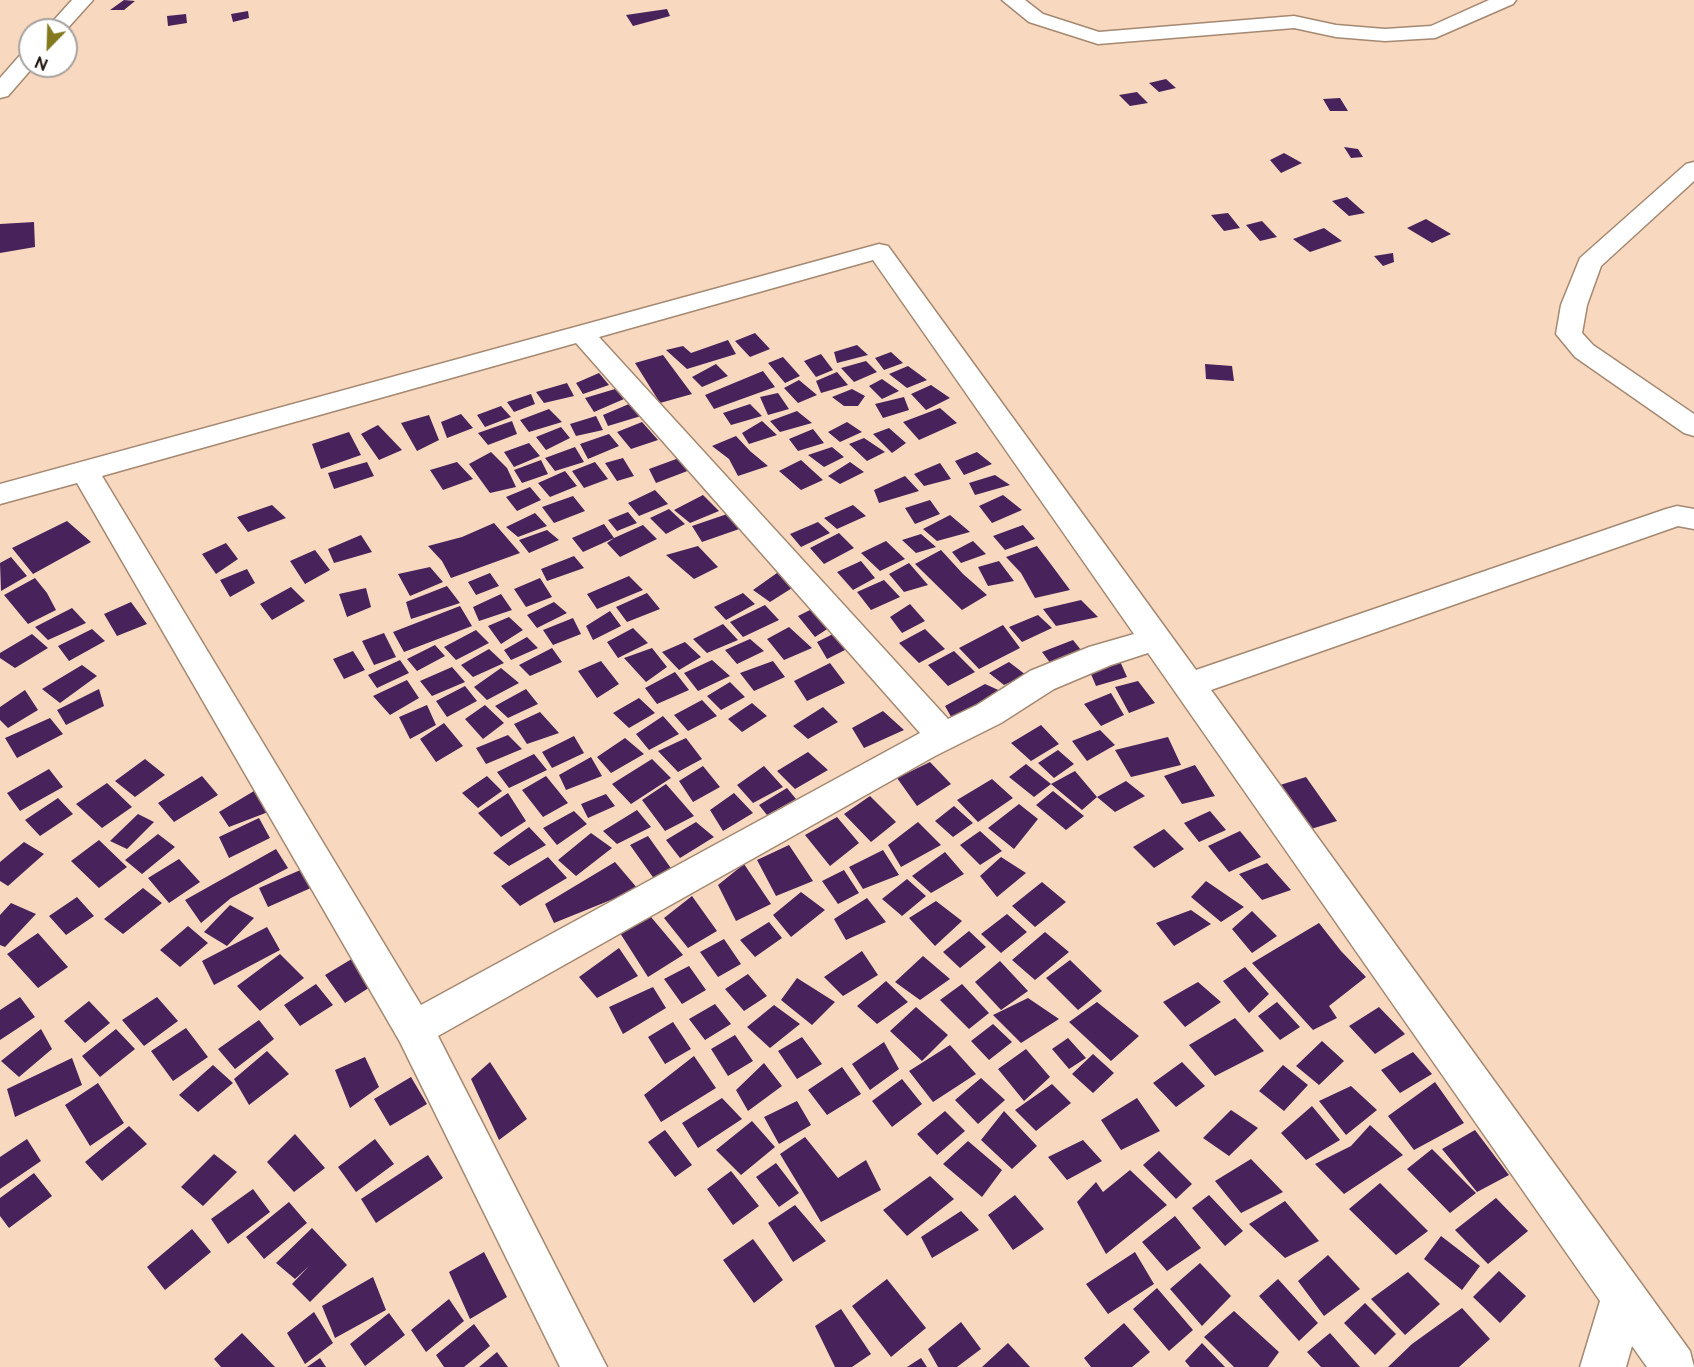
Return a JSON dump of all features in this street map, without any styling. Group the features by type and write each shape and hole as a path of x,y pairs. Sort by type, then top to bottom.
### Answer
{"street":[{"path":"66,18 82,0"},
{"path":"1012,0 1035,18 1098,38 1294,22 1336,31 1385,36 1435,32 1506,0"},
{"path":"0,91 18,71"},
{"path":"1694,169 1588,264 1574,305 1569,334 1584,351 1694,427"},
{"path":"0,494 879,251 1674,1367"},
{"path":"582,334 944,737"},
{"path":"85,472 414,1029 584,1367"},
{"path":"1188,685 1677,516 1694,519"},
{"path":"414,1029 989,714 1057,672 1155,639"},
{"path":"1603,1367 1624,1296"}],"building":[{"path":"124,0 135,1 124,10 110,10"},
{"path":"667,9 670,16 633,26 626,15"},
{"path":"248,11 249,18 233,22 231,14"},
{"path":"186,14 187,23 168,26 167,16"},
{"path":"1166,79 1176,88 1159,92 1149,83"},
{"path":"1137,92 1148,103 1130,106 1119,95"},
{"path":"1340,98 1348,111 1330,111 1323,99"},
{"path":"1344,147 1358,149 1363,157 1351,158"},
{"path":"1284,153 1302,163 1281,173 1270,160"},
{"path":"1347,197 1365,213 1349,216 1332,201"},
{"path":"1228,213 1240,228 1224,231 1211,215"},
{"path":"1426,219 1451,234 1432,243 1407,228"},
{"path":"1262,221 1277,237 1260,241 1246,225"},
{"path":"34,222 35,247 0,253 0,224"},
{"path":"1324,228 1342,241 1310,252 1293,239"},
{"path":"1393,253 1394,262 1383,266 1374,256"},
{"path":"755,333 770,349 750,357 735,341"},
{"path":"728,340 736,354 687,369 666,350 683,346 691,353"},
{"path":"857,345 868,355 837,363 834,352"},
{"path":"891,352 903,363 884,370 875,358"},
{"path":"821,354 833,370 816,377 804,361"},
{"path":"663,355 692,394 660,403 635,363"},
{"path":"783,357 800,376 785,383 768,363"},
{"path":"866,361 877,372 854,382 841,368"},
{"path":"716,364 728,376 702,387 692,377"},
{"path":"1205,364 1232,366 1234,381 1206,379"},
{"path":"908,366 927,380 907,388 889,374"},
{"path":"763,371 775,387 714,409 705,395"},
{"path":"837,372 848,385 821,393 816,381"},
{"path":"599,373 609,385 583,394 576,383"},
{"path":"882,379 899,391 882,399 869,386"},
{"path":"799,380 817,395 798,403 784,388"},
{"path":"567,383 574,396 544,403 536,392"},
{"path":"931,385 950,398 926,410 911,394"},
{"path":"615,389 624,399 594,412 585,398"},
{"path":"852,389 865,396 858,406 844,406 832,397"},
{"path":"778,393 789,409 768,415 760,397"},
{"path":"531,394 535,404 514,412 507,402"},
{"path":"904,397 909,410 883,418 875,404"},
{"path":"629,404 641,416 608,426 603,415"},
{"path":"750,404 762,416 731,425 723,413"},
{"path":"501,406 511,417 485,427 477,415"},
{"path":"940,408 957,423 919,440 903,422"},
{"path":"549,409 562,422 529,432 520,420"},
{"path":"797,411 812,423 780,432 770,421"},
{"path":"461,414 473,428 447,438 441,422"},
{"path":"429,415 439,440 417,451 401,423"},
{"path":"596,416 603,430 576,436 570,424"},
{"path":"512,421 517,434 488,445 478,433"},
{"path":"762,421 777,435 749,444 742,433"},
{"path":"642,422 658,440 631,449 617,432"},
{"path":"847,422 862,432 840,442 828,432"},
{"path":"378,425 402,450 379,460 361,434"},
{"path":"561,427 570,438 546,450 536,437"},
{"path":"889,428 906,443 892,453 873,434"},
{"path":"813,429 824,443 798,451 789,439"},
{"path":"349,432 361,455 321,469 312,444"},
{"path":"609,434 619,446 588,459 580,444"},
{"path":"736,436 768,466 738,476 729,459 712,446"},
{"path":"864,438 885,452 867,461 849,444"},
{"path":"529,443 540,456 514,467 504,452"},
{"path":"575,447 584,462 555,471 545,458"},
{"path":"832,447 844,457 824,467 808,455"},
{"path":"491,452 507,468 516,487 490,493 469,464"},
{"path":"977,452 992,464 964,475 955,461"},
{"path":"623,458 634,476 617,481 605,463"},
{"path":"679,458 690,470 656,483 649,469"},
{"path":"541,460 548,474 522,483 514,470"},
{"path":"801,460 823,480 801,490 779,471"},
{"path":"367,462 374,476 334,489 328,473"},
{"path":"457,462 473,479 443,490 430,470"},
{"path":"595,462 608,479 584,488 572,471"},
{"path":"850,462 864,472 840,484 828,476"},
{"path":"940,463 951,479 924,486 914,474"},
{"path":"565,471 577,486 550,497 538,483"},
{"path":"995,475 1010,485 975,495 969,483"},
{"path":"905,476 919,491 879,503 874,490"},
{"path":"530,487 541,500 517,511 506,497"},
{"path":"655,490 668,504 639,516 628,503"},
{"path":"703,495 719,511 690,523 674,510"},
{"path":"1003,495 1022,510 992,523 979,506"},
{"path":"573,496 585,511 554,523 542,507"},
{"path":"930,500 940,514 915,524 905,508"},
{"path":"272,505 286,518 248,532 237,517"},
{"path":"853,505 866,516 837,529 824,518"},
{"path":"669,509 685,524 666,534 650,518"},
{"path":"628,512 637,523 617,531 608,520"},
{"path":"733,512 745,527 702,542 692,526"},
{"path":"535,513 547,526 518,537 506,527"},
{"path":"950,515 970,532 937,541 923,529"},
{"path":"67,521 91,542 33,574 12,548"},
{"path":"818,522 830,533 801,547 790,534"},
{"path":"494,523 520,553 451,578 442,561 428,546 462,537"},
{"path":"604,524 614,538 583,552 572,538"},
{"path":"643,525 657,539 620,557 607,543"},
{"path":"1023,525 1035,539 1005,550 993,536"},
{"path":"547,530 559,540 529,553 519,540"},
{"path":"839,533 854,548 824,564 810,548"},
{"path":"921,534 936,547 916,553 902,540"},
{"path":"361,535 372,552 334,563 328,549"},
{"path":"886,541 905,559 880,571 861,553"},
{"path":"973,541 986,554 961,563 952,552"},
{"path":"226,543 238,559 216,574 202,554"},
{"path":"698,546 718,567 694,579 666,555"},
{"path":"1037,546 1070,590 1035,598 1021,573 1006,557"},
{"path":"315,550 330,570 305,584 290,561"},
{"path":"941,550 987,595 962,610 915,564"},
{"path":"574,556 584,568 547,581 541,569"},
{"path":"11,557 27,576 1,591 0,563"},
{"path":"861,561 875,578 853,590 837,572"},
{"path":"999,561 1014,581 988,586 978,567"},
{"path":"909,563 928,585 904,592 889,574"},
{"path":"430,567 443,582 410,596 398,574"},
{"path":"784,568 800,583 770,602 753,590"},
{"path":"247,569 255,583 230,597 220,580"},
{"path":"490,573 499,586 476,595 468,582"},
{"path":"629,576 643,590 597,609 587,594"},
{"path":"35,578 47,593 56,610 28,624 4,595"},
{"path":"540,578 552,597 526,607 514,589"},
{"path":"884,580 900,597 871,610 857,592"},
{"path":"447,586 460,603 411,619 406,602"},
{"path":"291,587 305,601 272,620 260,604"},
{"path":"366,588 371,607 347,617 339,594"},
{"path":"647,593 660,609 627,622 616,607"},
{"path":"743,593 755,604 726,620 714,607"},
{"path":"501,594 512,610 479,621 473,607"},
{"path":"1081,600 1098,617 1056,626 1043,609"},
{"path":"131,602 147,624 117,636 104,614"},
{"path":"554,602 567,613 537,628 527,615"},
{"path":"910,604 925,621 902,633 890,617"},
{"path":"765,605 779,620 743,637 730,622"},
{"path":"460,606 472,626 404,652 393,632"},
{"path":"818,606 835,624 815,637 798,616"},
{"path":"72,608 86,623 48,640 35,627"},
{"path":"610,611 621,626 593,640 586,626"},
{"path":"1038,615 1052,628 1022,642 1009,627"},
{"path":"509,617 523,630 501,644 488,626"},
{"path":"573,618 581,634 553,645 543,630"},
{"path":"723,624 738,640 707,653 693,639"},
{"path":"1003,625 1020,648 979,669 959,648"},
{"path":"789,627 812,648 784,660 767,639"},
{"path":"633,628 648,643 618,658 607,642"},
{"path":"92,629 105,641 69,661 58,646"},
{"path":"925,629 945,649 919,663 899,643"},
{"path":"476,630 489,643 456,660 444,647"},
{"path":"841,630 855,645 827,659 817,642"},
{"path":"384,633 396,657 374,665 362,641"},
{"path":"32,634 48,648 15,668 0,658 0,653"},
{"path":"527,637 538,648 511,660 504,650"},
{"path":"750,639 764,651 737,664 725,650"},
{"path":"1073,640 1089,660 1057,672 1042,652"},
{"path":"685,642 701,657 679,670 662,652"},
{"path":"435,645 445,656 417,671 407,659"},
{"path":"552,648 562,662 530,676 519,665"},
{"path":"652,648 667,667 646,682 624,658"},
{"path":"489,649 504,663 473,677 461,665"},
{"path":"353,651 365,670 344,679 333,659"},
{"path":"954,651 975,672 948,686 928,665"},
{"path":"1119,659 1127,677 1096,686 1088,667"},
{"path":"400,660 409,673 377,688 368,675"},
{"path":"712,660 730,676 698,691 684,673"},
{"path":"601,661 619,684 597,698 578,671"},
{"path":"773,661 785,677 754,691 740,673"},
{"path":"1009,662 1026,675 1004,685 989,673"},
{"path":"830,663 845,683 807,701 794,681"},
{"path":"82,665 97,676 60,703 42,689"},
{"path":"452,667 465,682 432,696 420,681"},
{"path":"501,668 519,683 487,700 474,687"},
{"path":"675,672 689,690 657,704 645,688"},
{"path":"407,680 419,698 390,715 373,696"},
{"path":"1138,681 1155,703 1129,713 1115,687"},
{"path":"730,682 745,697 721,710 707,696"},
{"path":"985,684 1005,693 954,722 945,706"},
{"path":"465,686 477,701 447,717 436,701"},
{"path":"99,689 104,706 66,725 57,710"},
{"path":"526,689 538,704 508,718 495,706"},
{"path":"25,690 38,710 8,728 0,720 0,707"},
{"path":"1111,693 1124,715 1101,726 1084,704"},
{"path":"639,698 655,713 629,728 613,713"},
{"path":"702,700 717,716 688,731 674,715"},
{"path":"752,703 767,716 742,732 728,719"},
{"path":"427,705 436,725 410,739 399,717"},
{"path":"485,705 504,723 483,739 465,719"},
{"path":"823,707 838,722 808,739 793,726"},
{"path":"883,711 904,730 864,748 852,728"},
{"path":"540,712 559,733 527,744 514,724"},
{"path":"663,716 679,734 649,750 636,734"},
{"path":"50,718 63,734 17,758 5,738"},
{"path":"444,723 463,746 436,762 420,739"},
{"path":"1041,725 1059,744 1031,761 1011,743"},
{"path":"1100,730 1115,745 1087,761 1072,741"},
{"path":"508,735 522,749 486,764 476,748"},
{"path":"574,736 584,753 552,768 542,752"},
{"path":"1168,737 1181,765 1131,777 1115,750"},
{"path":"625,738 644,754 611,773 597,757"},
{"path":"686,738 702,759 678,772 658,751"},
{"path":"1058,750 1074,764 1054,778 1038,763"},
{"path":"808,752 828,770 795,789 777,771"},
{"path":"534,754 547,770 509,788 497,772"},
{"path":"591,757 602,776 566,790 559,775"},
{"path":"145,759 165,775 135,797 115,781"},
{"path":"652,759 671,778 631,804 612,784"},
{"path":"930,762 951,784 917,806 897,778"},
{"path":"1026,764 1051,784 1034,797 1009,777"},
{"path":"1195,765 1215,796 1182,804 1164,776"},
{"path":"703,766 720,787 693,802 679,781"},
{"path":"764,766 783,787 753,803 737,785"},
{"path":"49,769 63,787 20,811 7,793"},
{"path":"1075,771 1097,797 1082,810 1051,784"},
{"path":"202,776 218,795 174,822 158,803"},
{"path":"487,776 502,791 478,808 462,793"},
{"path":"546,776 568,803 543,817 522,790"},
{"path":"1306,777 1337,821 1311,829 1280,785"},
{"path":"992,779 1013,798 978,822 957,800"},
{"path":"1126,781 1145,796 1115,812 1097,797"},
{"path":"107,783 132,807 102,828 76,804"},
{"path":"666,784 694,816 665,831 642,800"},
{"path":"259,788 276,809 229,827 219,812"},
{"path":"787,788 796,799 767,815 759,805"},
{"path":"1053,791 1084,816 1066,830 1036,805"},
{"path":"508,793 526,821 501,837 478,813"},
{"path":"734,793 753,813 723,831 710,810"},
{"path":"606,794 615,806 588,818 581,804"},
{"path":"870,796 896,822 871,842 844,814"},
{"path":"58,798 73,814 40,836 25,820"},
{"path":"1019,804 1038,819 1014,849 988,828"},
{"path":"954,806 973,823 953,837 935,821"},
{"path":"637,810 651,827 617,844 603,831"},
{"path":"574,811 587,824 557,845 543,828"},
{"path":"1210,811 1226,830 1199,842 1184,823"},
{"path":"138,814 154,822 127,849 110,841"},
{"path":"837,817 859,843 830,866 805,835"},
{"path":"259,818 270,838 229,858 219,837"},
{"path":"696,822 714,837 680,858 666,840"},
{"path":"918,822 941,845 901,867 888,845"},
{"path":"529,827 546,845 509,866 493,853"},
{"path":"1164,829 1184,849 1154,868 1133,847"},
{"path":"980,831 1002,851 980,865 960,845"},
{"path":"1240,831 1261,857 1229,872 1208,846"},
{"path":"591,833 612,848 576,876 558,860"},
{"path":"158,834 175,847 142,874 125,860"},
{"path":"648,836 673,871 655,880 630,845"},
{"path":"99,840 127,867 99,888 71,861"},
{"path":"24,842 44,854 8,886 0,881 0,862"},
{"path":"789,845 813,881 776,896 757,860"},
{"path":"276,849 288,868 231,898 201,923 185,900"},
{"path":"883,850 899,875 863,889 849,867"},
{"path":"945,852 964,874 931,893 912,876"},
{"path":"548,857 567,878 520,906 501,886"},
{"path":"1001,857 1026,873 997,897 980,876"},
{"path":"179,859 200,882 169,903 148,878"},
{"path":"615,862 638,889 554,923 545,904"},
{"path":"1267,863 1291,890 1262,900 1239,874"},
{"path":"744,864 771,904 736,921 718,885"},
{"path":"305,868 313,887 268,907 259,888"},
{"path":"844,870 859,893 838,904 822,881"},
{"path":"907,879 926,896 902,916 882,899"},
{"path":"1206,881 1244,907 1221,922 1191,897"},
{"path":"1042,882 1066,902 1035,927 1012,906"},
{"path":"143,888 162,903 123,934 104,919"},
{"path":"801,892 825,910 791,937 773,915"},
{"path":"692,896 717,931 688,948 664,918"},
{"path":"77,897 94,916 66,935 49,916"},
{"path":"867,898 886,922 846,940 834,919"},
{"path":"936,901 962,921 935,946 909,918"},
{"path":"11,903 36,914 5,947 0,945 0,915"},
{"path":"230,905 254,918 227,946 204,932"},
{"path":"1191,910 1211,924 1174,946 1156,923"},
{"path":"1252,911 1277,936 1252,953 1232,929"},
{"path":"1007,914 1027,932 1001,953 981,934"},
{"path":"651,917 683,955 648,977 620,933"},
{"path":"769,922 782,938 755,957 740,940"},
{"path":"1319,923 1366,977 1329,1006 1337,1018 1313,1030 1252,963"},
{"path":"188,926 208,943 180,967 160,950"},
{"path":"267,927 280,950 214,985 202,961"},
{"path":"969,931 986,947 960,968 943,952"},
{"path":"1045,932 1069,952 1035,980 1012,960"},
{"path":"38,933 68,967 38,988 7,954"},
{"path":"724,939 741,964 718,977 700,952"},
{"path":"619,948 638,976 597,998 579,977"},
{"path":"862,951 878,975 843,996 824,977"},
{"path":"280,954 304,978 260,1011 237,986"},
{"path":"923,956 950,979 920,1000 895,982"},
{"path":"355,957 375,984 345,1003 325,975"},
{"path":"1070,960 1102,991 1078,1010 1046,978"},
{"path":"1000,961 1028,991 1001,1010 975,982"},
{"path":"689,966 706,990 682,1004 664,979"},
{"path":"1245,967 1269,994 1249,1013 1223,981"},
{"path":"748,974 767,996 744,1011 725,989"},
{"path":"797,978 835,1002 812,1025 781,1000"},
{"path":"886,981 908,1002 877,1024 857,1006"},
{"path":"1198,982 1221,1002 1185,1027 1163,1002"},
{"path":"316,984 333,1005 300,1026 284,1005"},
{"path":"962,984 989,1013 969,1029 940,1000"},
{"path":"653,987 666,1008 623,1034 609,1007"},
{"path":"20,997 35,1017 0,1040 0,1010"},
{"path":"157,997 178,1021 144,1046 122,1020"},
{"path":"1028,998 1059,1019 1021,1043 993,1015"},
{"path":"89,1001 110,1023 85,1043 64,1021"},
{"path":"1097,1002 1139,1036 1111,1061 1069,1022"},
{"path":"1277,1002 1300,1027 1280,1040 1258,1016"},
{"path":"715,1004 731,1024 705,1040 689,1019"},
{"path":"774,1005 800,1024 770,1048 747,1027"},
{"path":"916,1007 948,1035 922,1061 890,1031"},
{"path":"1379,1007 1405,1034 1375,1054 1349,1026"},
{"path":"1235,1018 1264,1051 1215,1076 1189,1045"},
{"path":"259,1020 274,1039 235,1069 218,1049"},
{"path":"673,1022 691,1049 665,1064 648,1037"},
{"path":"993,1024 1012,1042 989,1060 971,1041"},
{"path":"186,1028 208,1057 173,1081 151,1051"},
{"path":"41,1029 52,1049 19,1077 1,1061"},
{"path":"116,1029 135,1049 100,1077 82,1056"},
{"path":"735,1035 753,1061 728,1076 711,1049"},
{"path":"802,1037 822,1064 797,1079 778,1051"},
{"path":"1068,1038 1086,1058 1069,1069 1052,1049"},
{"path":"1322,1041 1344,1061 1319,1085 1296,1066"},
{"path":"884,1042 899,1069 870,1090 852,1064"},
{"path":"950,1045 976,1074 933,1102 909,1071"},
{"path":"1026,1049 1050,1077 1024,1101 998,1069"},
{"path":"267,1051 289,1074 249,1105 234,1079"},
{"path":"1413,1052 1432,1074 1400,1093 1381,1070"},
{"path":"1093,1054 1114,1073 1093,1093 1072,1074"},
{"path":"694,1056 716,1088 661,1122 644,1095"},
{"path":"365,1057 379,1087 350,1108 335,1070"},
{"path":"72,1058 82,1085 15,1117 7,1089"},
{"path":"490,1062 527,1119 499,1140 471,1079"},
{"path":"1182,1062 1205,1086 1176,1107 1153,1083"},
{"path":"764,1063 782,1086 748,1111 736,1090"},
{"path":"213,1065 233,1083 198,1112 179,1095"},
{"path":"1283,1065 1308,1085 1284,1111 1259,1091"},
{"path":"842,1067 861,1094 827,1115 808,1090"},
{"path":"411,1077 427,1104 390,1126 374,1099"},
{"path":"981,1078 1005,1100 978,1124 955,1100"},
{"path":"902,1079 922,1104 892,1127 872,1101"},
{"path":"1435,1082 1464,1123 1414,1150 1388,1116"},
{"path":"98,1083 124,1123 90,1146 65,1105"},
{"path":"1052,1084 1071,1103 1036,1131 1015,1110"},
{"path":"1351,1086 1377,1110 1346,1135 1319,1101"},
{"path":"722,1098 742,1119 698,1148 682,1123"},
{"path":"1137,1098 1160,1131 1121,1150 1101,1120"},
{"path":"797,1101 811,1125 779,1144 764,1117"},
{"path":"1312,1106 1340,1140 1306,1160 1281,1133"},
{"path":"1231,1110 1258,1128 1229,1156 1203,1138"},
{"path":"945,1111 965,1131 937,1155 917,1134"},
{"path":"1004,1111 1037,1146 1012,1169 981,1140"},
{"path":"752,1121 775,1147 741,1175 716,1150"},
{"path":"1370,1125 1403,1155 1344,1194 1315,1164 1351,1146"},
{"path":"129,1126 147,1144 102,1181 85,1162"},
{"path":"665,1130 692,1165 675,1177 648,1142"},
{"path":"1475,1130 1509,1175 1477,1192 1442,1149"},
{"path":"295,1134 325,1168 294,1192 267,1162"},
{"path":"805,1137 838,1178 866,1160 881,1190 821,1222 780,1154"},
{"path":"27,1139 41,1161 0,1189 0,1157"},
{"path":"375,1139 394,1164 356,1192 338,1167"},
{"path":"1083,1140 1102,1161 1067,1180 1048,1157"},
{"path":"968,1141 1002,1170 982,1197 943,1164"},
{"path":"1432,1149 1476,1193 1450,1213 1407,1169"},
{"path":"1159,1151 1192,1184 1176,1199 1143,1165"},
{"path":"214,1154 237,1172 203,1206 181,1187"},
{"path":"428,1155 443,1178 376,1223 361,1199"},
{"path":"1251,1159 1283,1192 1241,1213 1215,1181"},
{"path":"776,1163 799,1193 779,1207 756,1177"},
{"path":"1130,1170 1167,1205 1106,1254 1077,1202 1096,1182 1103,1192"},
{"path":"731,1171 759,1206 733,1225 707,1189"},
{"path":"34,1173 52,1196 9,1228 0,1216 0,1198"},
{"path":"930,1176 954,1199 907,1236 883,1210"},
{"path":"1380,1183 1428,1231 1396,1255 1349,1209"},
{"path":"253,1189 270,1212 228,1244 211,1219"},
{"path":"1015,1195 1044,1229 1013,1250 988,1215"},
{"path":"1209,1195 1243,1231 1225,1246 1192,1208"},
{"path":"1496,1198 1528,1231 1488,1264 1455,1230"},
{"path":"1285,1201 1319,1241 1285,1258 1249,1224"},
{"path":"289,1202 307,1223 264,1259 246,1237"},
{"path":"795,1205 826,1241 793,1262 768,1223"},
{"path":"961,1211 979,1230 932,1258 921,1237"},
{"path":"1175,1216 1201,1248 1167,1271 1142,1242"},
{"path":"312,1228 347,1265 310,1302 292,1284 309,1266 295,1279 276,1263"},
{"path":"192,1229 211,1252 165,1290 147,1267"},
{"path":"1441,1236 1480,1266 1462,1290 1424,1259"},
{"path":"753,1239 783,1280 754,1303 723,1260"},
{"path":"484,1252 507,1297 470,1319 449,1272"},
{"path":"1135,1252 1154,1284 1108,1314 1086,1284"},
{"path":"1328,1255 1360,1289 1324,1316 1298,1281"},
{"path":"1200,1263 1231,1296 1202,1326 1170,1289"},
{"path":"1499,1271 1526,1296 1500,1323 1473,1297"},
{"path":"1408,1272 1440,1304 1405,1335 1371,1299"},
{"path":"373,1277 386,1310 335,1338 322,1306"},
{"path":"887,1279 926,1328 891,1357 852,1306"},
{"path":"1278,1279 1318,1323 1299,1341 1259,1296"},
{"path":"1157,1288 1193,1330 1169,1351 1133,1309"},
{"path":"449,1299 464,1321 426,1352 411,1330"},
{"path":"1365,1303 1396,1334 1375,1355 1344,1323"},
{"path":"1462,1308 1490,1339 1459,1367 1388,1367 1412,1344"},
{"path":"841,1309 871,1354 852,1367 835,1367 815,1326"},
{"path":"1234,1311 1279,1352 1268,1367 1234,1367 1204,1337"},
{"path":"314,1312 333,1343 305,1364 287,1333"},
{"path":"389,1313 405,1335 365,1366 350,1344"},
{"path":"961,1322 981,1349 957,1367 938,1367 928,1349"},
{"path":"1124,1323 1150,1352 1132,1367 1091,1367 1084,1358"},
{"path":"474,1324 490,1346 464,1367 444,1367 436,1355"},
{"path":"242,1333 275,1367 221,1367 214,1359"},
{"path":"1330,1333 1360,1367 1321,1367 1307,1352"},
{"path":"1008,1343 1030,1367 982,1367"},
{"path":"1202,1343 1225,1367 1190,1367 1185,1361"},
{"path":"497,1352 508,1367 479,1367"},
{"path":"320,1358 326,1367 307,1367"},
{"path":"921,1358 927,1367 907,1367"}]}
